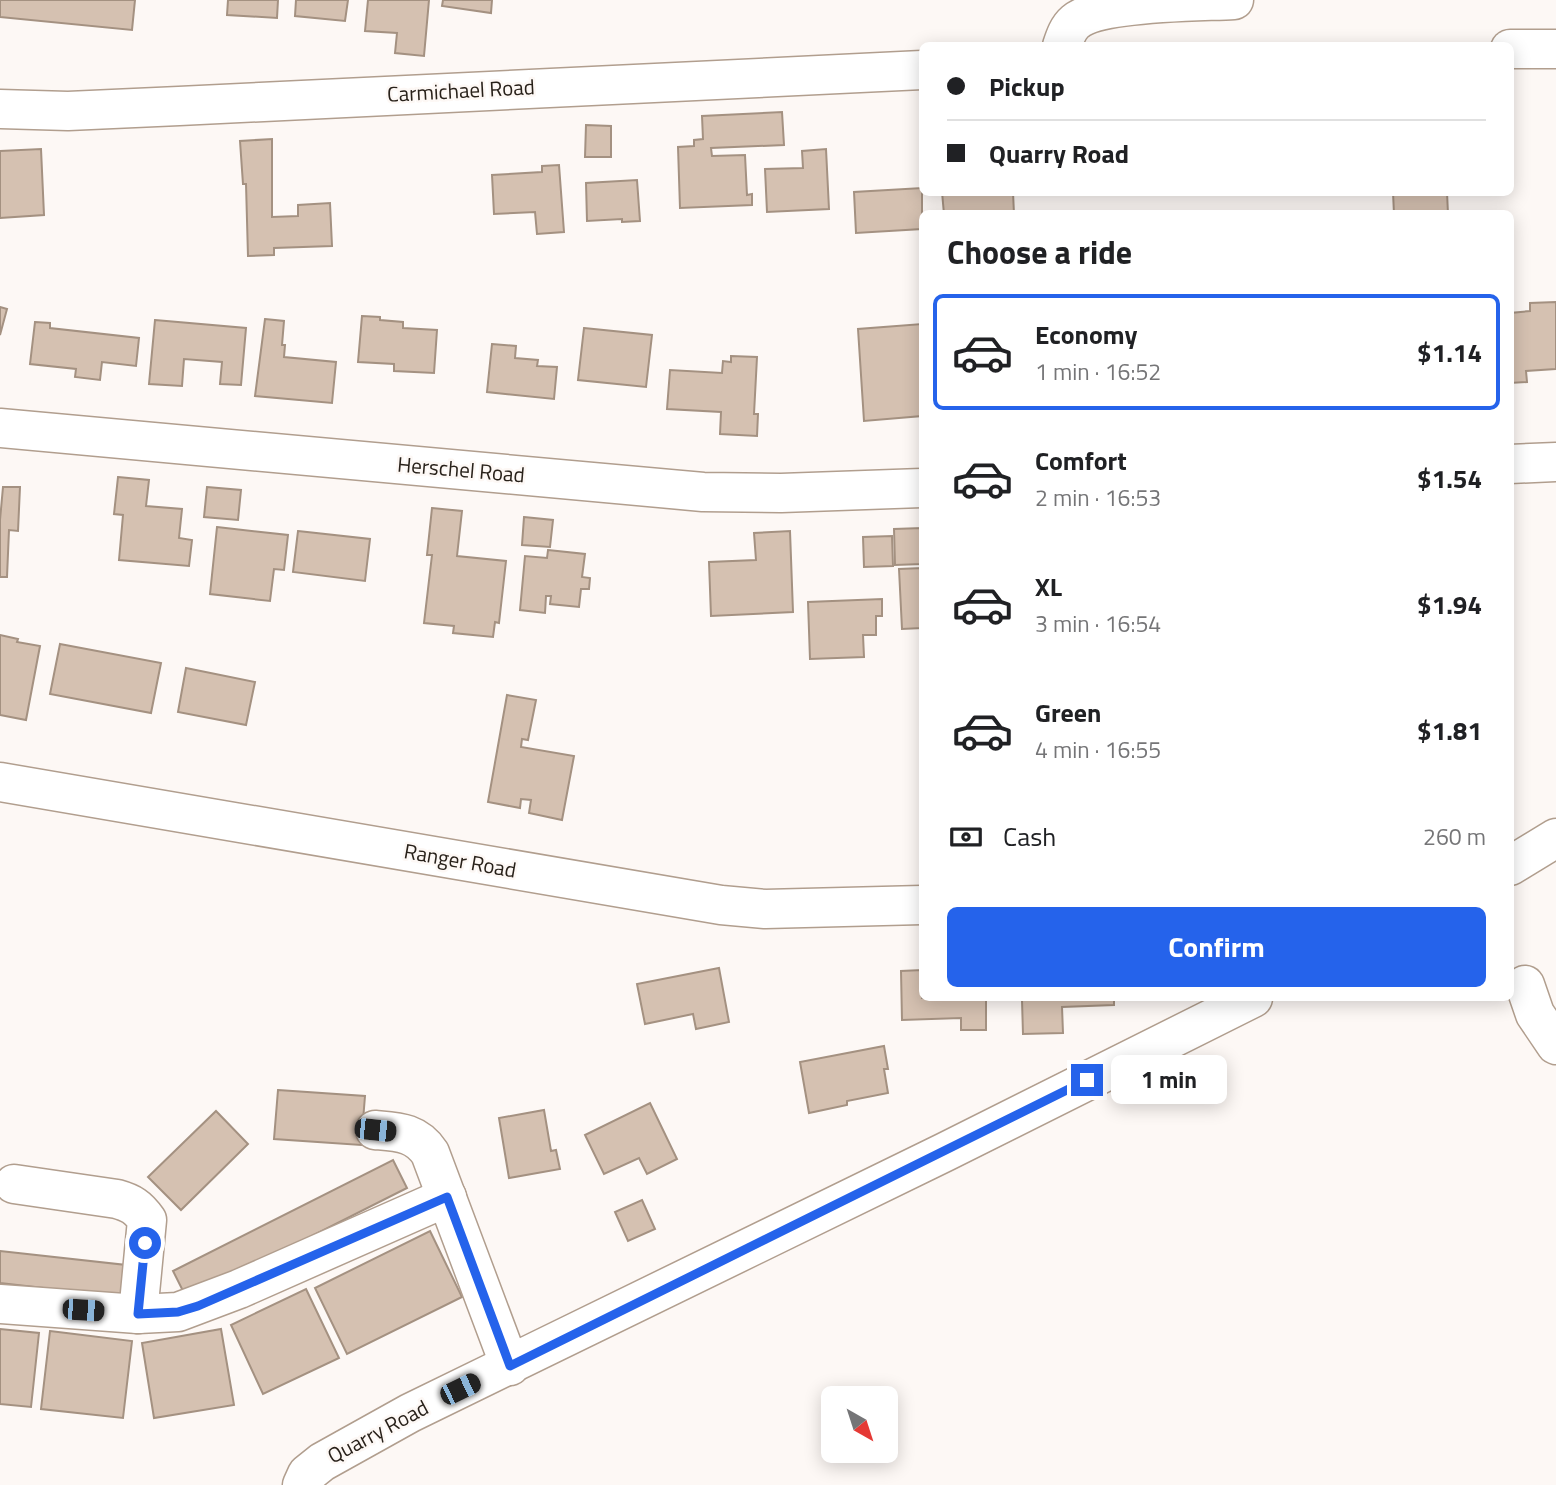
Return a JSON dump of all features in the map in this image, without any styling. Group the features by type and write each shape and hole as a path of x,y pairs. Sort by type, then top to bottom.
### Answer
{"street":[{"path":"1063,42 1074,22 1106,8 1234,0"},
{"path":"1514,49 1556,49"},
{"name":"Carmichael Road","path":"0,109 68,111 919,70"},
{"name":"Herschel Road","path":"0,428 703,492 781,493 919,488"},
{"path":"1514,464 1556,462"},
{"name":"Ranger Road","path":"0,782 721,905 765,909 919,905"},
{"path":"1514,864 1556,838"},
{"path":"1525,985 1535,1014 1556,1045"},
{"name":"Quarry Road","path":"302,1485 307,1474 321,1462 410,1413 1247,1001"},
{"path":"375,1130 406,1133 424,1144 430,1153 510,1366"},
{"path":"14,1184 117,1199 132,1203 140,1210 147,1220 138,1314"},
{"path":"0,1304 138,1314 178,1312 198,1306 447,1197"}],"building":[{"path":"0,0 135,0 132,30 0,17"},
{"path":"228,0 278,0 277,18 227,15"},
{"path":"296,0 348,0 345,21 295,16"},
{"path":"368,0 429,0 424,56 395,53 397,33 365,31"},
{"path":"443,0 492,0 491,13 442,6"},
{"path":"782,112 784,145 711,148 712,156 745,155 747,195 752,194 752,205 680,208 678,147 694,146 694,140 703,139 702,116"},
{"path":"586,125 611,126 611,157 585,157"},
{"path":"272,139 272,217 298,216 298,205 330,203 332,246 274,248 274,255 248,256 246,184 243,184 240,141"},
{"path":"41,149 44,215 0,218 0,151"},
{"path":"826,149 829,209 767,212 765,169 803,168 802,151"},
{"path":"559,165 564,232 537,234 535,212 494,214 492,175 542,172 542,166"},
{"path":"637,180 640,221 587,221 586,183"},
{"path":"919,188 922,210 919,210 919,229 856,233 854,192"},
{"path":"942,196 1013,196 1014,210 944,210"},
{"path":"1393,196 1447,196 1448,210 1394,210"},
{"path":"1556,302 1556,369 1526,371 1527,382 1514,383 1514,313 1530,311 1530,303"},
{"path":"0,307 7,309 0,335"},
{"path":"362,316 403,322 403,328 437,330 434,373 394,371 394,364 358,362"},
{"path":"265,319 284,321 284,357 336,362 332,403 255,396"},
{"path":"155,320 246,328 241,385 220,384 222,362 184,359 182,386 149,384"},
{"path":"35,322 50,323 50,328 139,338 136,366 102,362 100,380 75,377 76,369 30,364"},
{"path":"919,324 919,416 864,421 858,329"},
{"path":"584,328 652,335 646,387 578,380"},
{"path":"492,344 516,346 515,358 538,360 537,366 557,367 554,399 487,392"},
{"path":"731,356 757,357 754,414 758,414 757,436 720,434 721,412 667,409 670,370 722,373 723,361 731,362"},
{"path":"118,477 149,480 146,506 182,509 179,538 192,540 189,566 119,560 123,515 114,514"},
{"path":"3,487 20,487 18,531 9,530 7,577 0,577"},
{"path":"207,487 241,490 238,520 204,517"},
{"path":"432,508 462,511 457,556 506,561 499,623 495,622 493,637 453,633 454,626 424,623 432,555 427,555"},
{"path":"524,517 553,520 550,547 522,545"},
{"path":"217,527 288,535 284,570 274,569 270,601 210,594"},
{"path":"919,528 919,564 895,565 894,529"},
{"path":"298,531 370,539 365,581 293,572"},
{"path":"790,531 793,612 711,616 709,562 756,560 754,533"},
{"path":"892,536 893,566 864,567 863,537"},
{"path":"548,550 585,554 582,577 590,578 589,589 581,589 579,607 550,604 551,596 546,596 545,613 520,610 525,556 547,558"},
{"path":"919,568 919,628 902,629 899,569"},
{"path":"882,599 882,616 876,616 876,635 863,635 864,657 810,659 808,602"},
{"path":"0,635 18,639 17,642 40,646 26,720 0,715"},
{"path":"60,644 161,663 151,713 50,694"},
{"path":"186,668 255,682 246,725 178,712"},
{"path":"507,695 536,700 528,740 522,739 521,747 574,756 562,820 529,813 531,800 521,799 520,808 488,802"},
{"path":"719,968 729,1022 696,1029 693,1014 645,1024 637,984"},
{"path":"919,970 919,1001 986,1001 986,1030 961,1030 961,1018 902,1020 901,971"},
{"path":"1022,1001 1114,1001 1114,1005 1062,1007 1063,1033 1023,1034"},
{"path":"884,1046 888,1093 847,1101 847,1105 809,1113 800,1062"},
{"path":"278,1090 365,1096 361,1145 274,1139"},
{"path":"650,1103 677,1159 647,1174 639,1158 604,1174 585,1135"},
{"path":"544,1110 551,1151 556,1150 560,1169 509,1178 499,1118"},
{"path":"216,1111 248,1144 181,1210 148,1177"},
{"path":"393,1160 407,1188 187,1299 173,1271"},
{"path":"642,1200 655,1229 628,1241 615,1212"},
{"path":"430,1231 462,1297 347,1354 315,1288"},
{"path":"0,1251 126,1265 122,1297 0,1283"},
{"path":"306,1289 339,1358 263,1394 231,1325"},
{"path":"0,1329 39,1333 31,1407 0,1404"},
{"path":"221,1329 234,1405 154,1418 142,1343"},
{"path":"50,1331 132,1341 123,1418 41,1409"}],"route":[{"path":"145,1243 138,1314 178,1312 239,1289 447,1197 510,1366 1087,1080"}]}
